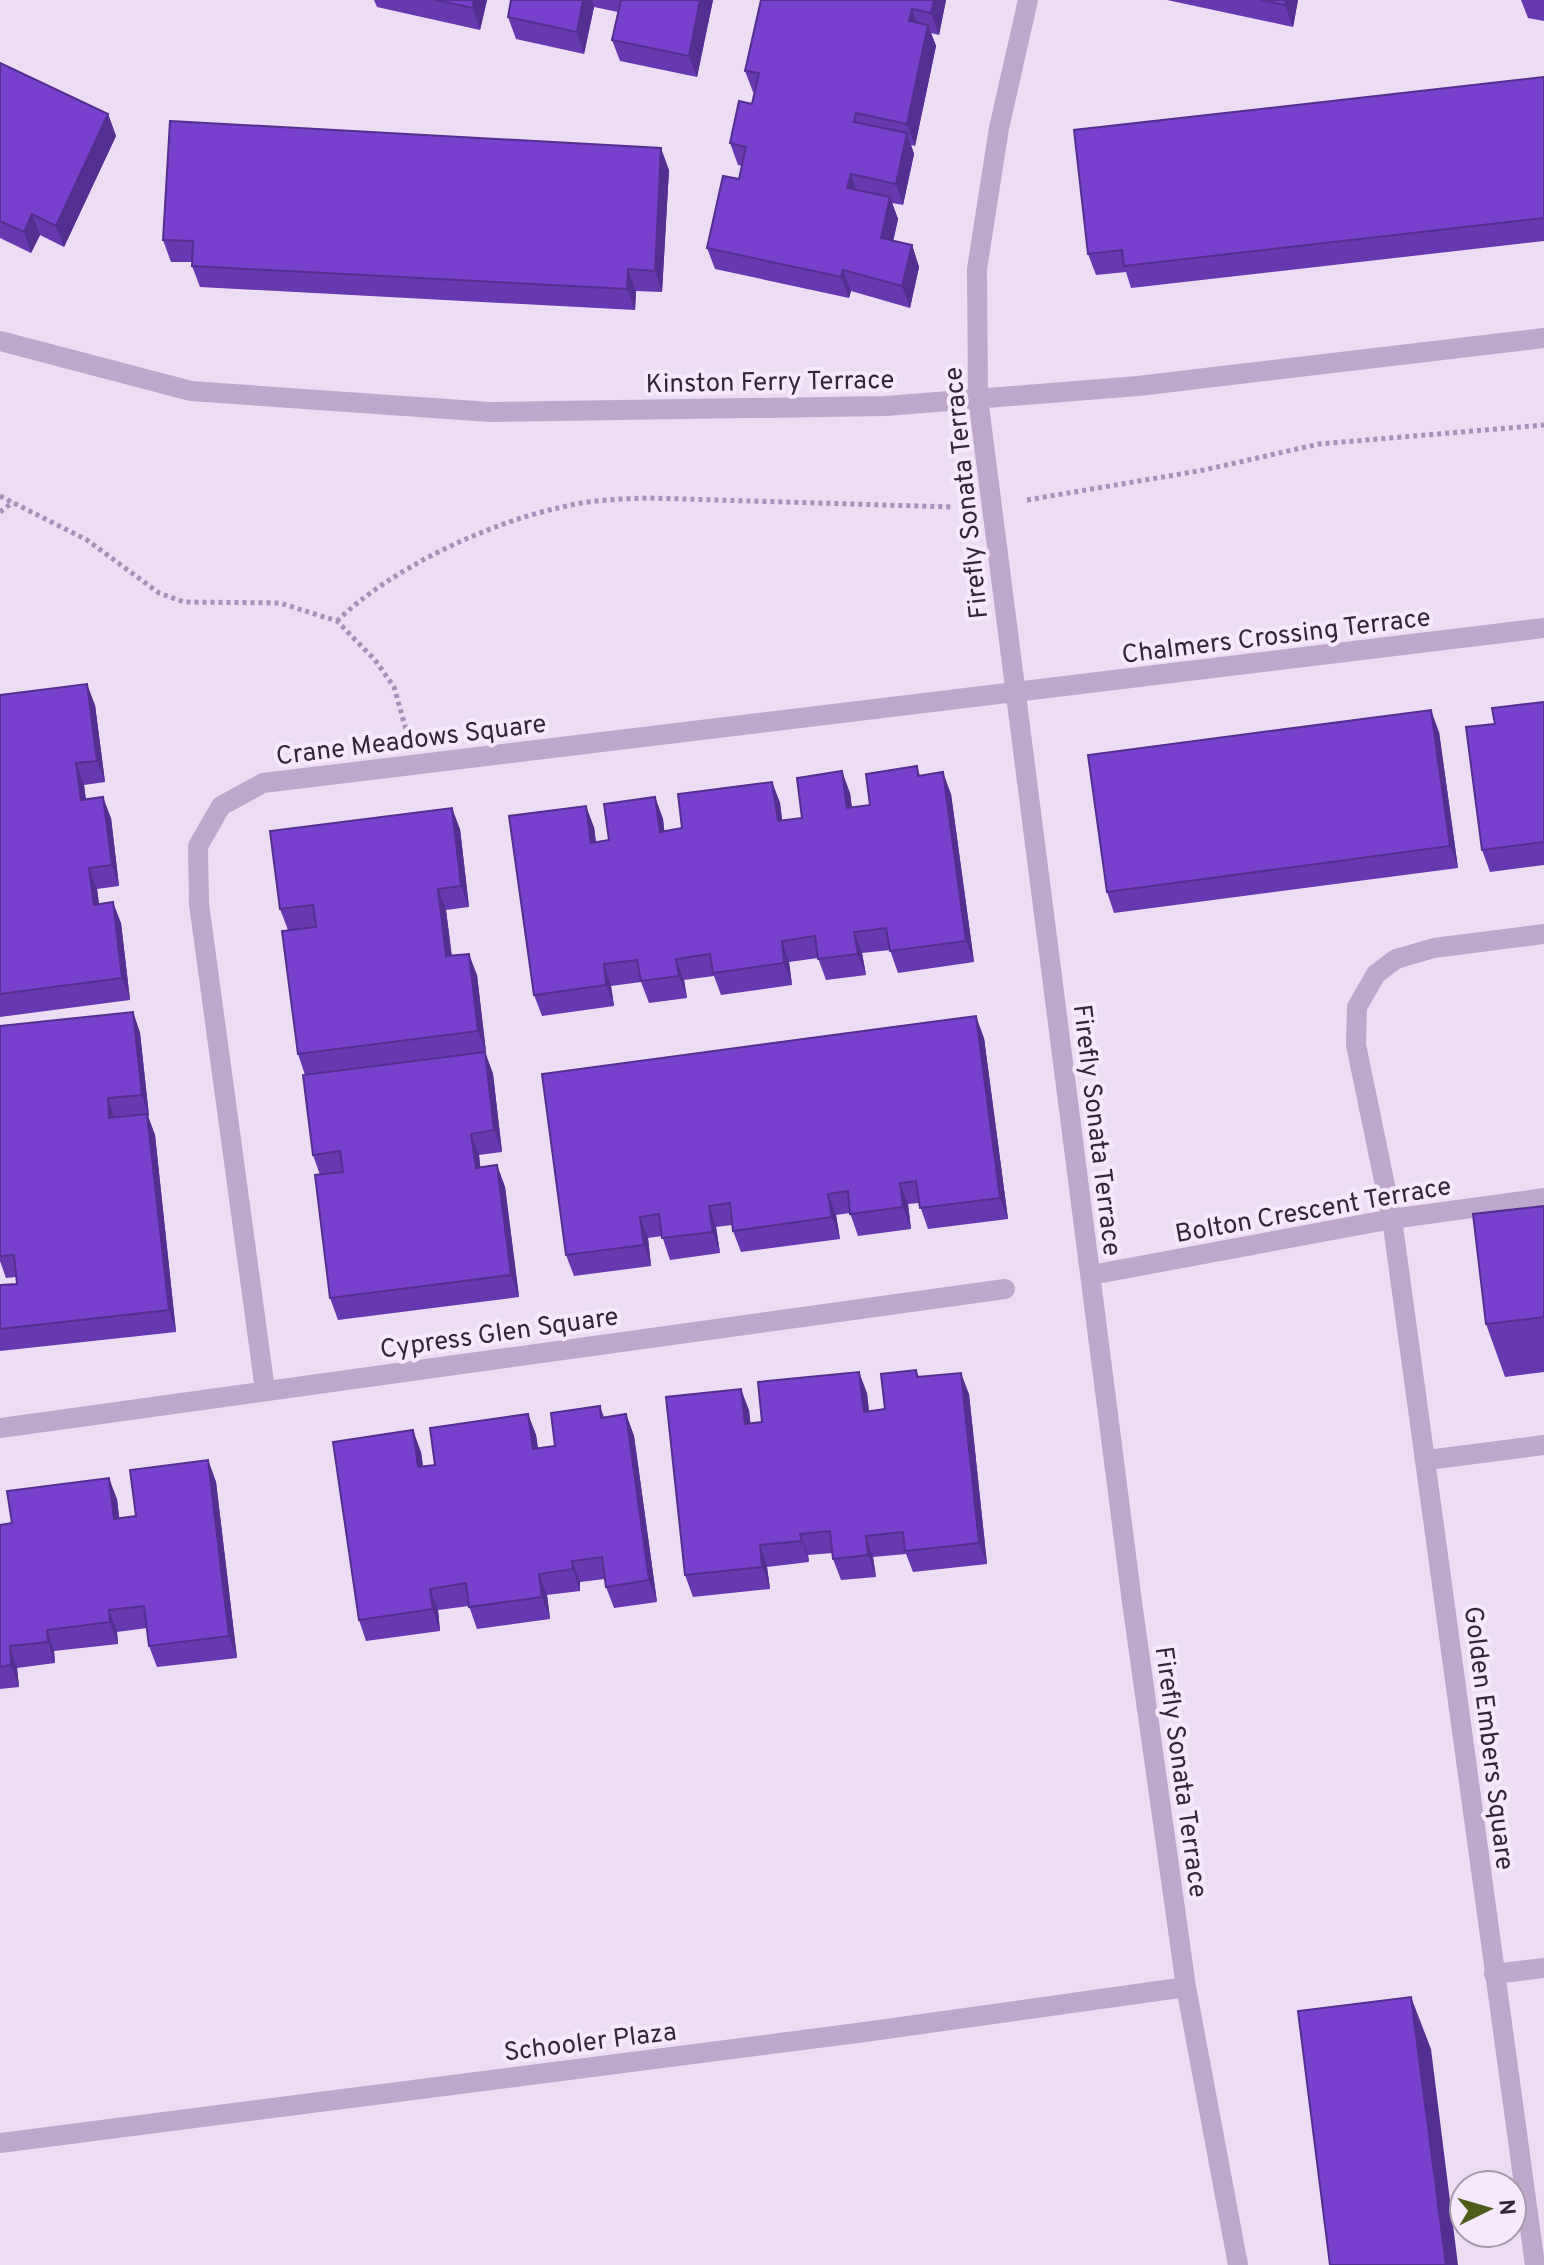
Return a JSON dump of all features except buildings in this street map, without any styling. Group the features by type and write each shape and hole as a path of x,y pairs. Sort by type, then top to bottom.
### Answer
{"street":[{"name":"Firefly Sonata Terrace","path":"1028,0 999,128 977,269 978,398 1014,694 1186,1987 1238,2265"},
{"name":"Kinston Ferry Terrace","path":"0,341 191,391 490,412 886,406 1138,386 1544,338"},
{"name":"Chalmers Crossing Terrace","path":"1014,694 1544,628"},
{"name":"Crane Meadows Square","path":"265,1390 199,904 198,846 221,806 263,783 1014,694"},
{"name":"Golden Embers Square","path":"1535,2265 1392,1219 1356,1045 1357,1007 1376,974 1396,959 1434,948 1544,934"},
{"name":"Bolton Crescent Terrace","path":"1091,1275 1392,1219 1544,1198"},
{"name":"Cypress Glen Square","path":"0,1428 1005,1289"},
{"path":"1427,1460 1544,1445"},
{"path":"1494,1974 1544,1968"},
{"name":"Schooler Plaza","path":"0,2143 852,2034 1186,1987"}],"path":[{"path":"1023,501 1177,475 1319,444 1544,425"},
{"path":"0,496 87,540 159,593 184,602 280,603 337,621 375,660 394,687 404,712 412,765"},
{"path":"337,621 357,601 458,544 557,508 602,500 649,498 953,507"},
{"path":"0,512 14,502"}]}
